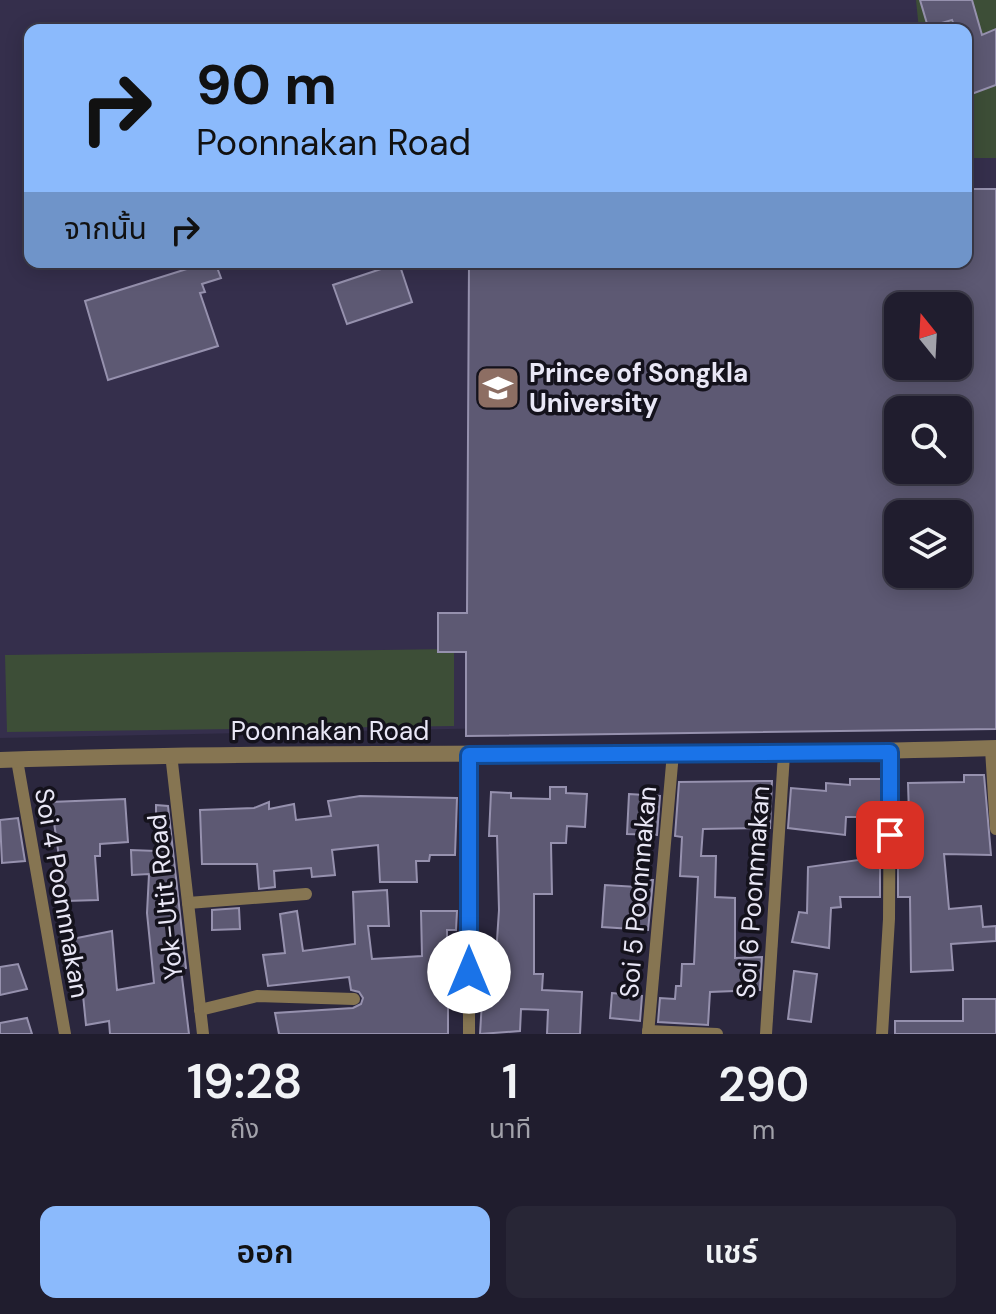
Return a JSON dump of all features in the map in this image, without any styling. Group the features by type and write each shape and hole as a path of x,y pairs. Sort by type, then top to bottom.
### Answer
{"street":[{"name":"Poonnakan Road","path":"8,760 171,754 784,754 993,748"},
{"path":"993,748 996,829"},
{"path":"882,1034 889,919 890,752"},
{"name":"Soi 5 Poonnnakan","path":"648,1033 673,753"},
{"name":"Yok-Utit Road","path":"171,754 203,1034"},
{"name":"Soi 6 Poonnnakan","path":"766,1034 784,754"},
{"path":"469,755 469,1034"},
{"name":"Soi 4 Poonnnakan","path":"8,760 65,1034"},
{"path":"188,903 306,894"},
{"path":"200,1010 257,996 354,999"},
{"path":"648,1033 717,1034"}],"shaded area":[{"name":"Prince of Songkla University","path":"0,0 996,0 996,718 0,738"}],"green space":[{"path":"916,0 996,0 996,158 972,158 972,24 918,24"},
{"path":"454,649 454,726 7,732 5,655"}],"building":[{"path":"920,0 972,0 982,35 996,29 996,85 972,94 972,24 954,24 952,20 927,24"},
{"path":"972,189 996,189 996,729 466,736 466,652 438,652 438,613 467,613 469,268 972,268"},
{"path":"190,268 217,268 221,278 202,284 205,292 200,293 218,346 108,380 85,301"},
{"path":"384,268 401,268 412,302 347,324 333,285"},
{"path":"964,775 984,775 991,855 944,854 949,909 981,906 983,927 996,926 996,941 951,944 953,970 911,972 910,897 898,897 898,848 910,848 908,783 964,782"},
{"path":"850,779 881,779 881,817 846,817 845,835 788,828 791,788 826,791 826,783 850,785"},
{"path":"772,781 770,828 703,829 701,856 716,856 715,897 735,898 735,958 762,957 760,990 710,992 708,1025 658,1022 660,998 675,999 676,986 681,986 682,964 694,964 698,877 680,876 682,837 675,836 679,782"},
{"path":"550,787 566,787 566,793 587,794 585,827 567,826 566,843 551,843 552,894 534,894 534,974 543,974 542,990 582,992 580,1034 547,1034 548,1010 521,1009 520,1031 480,1034 482,1001 478,1001 478,987 483,978 483,955 496,955 499,910 497,836 489,836 491,792 511,793 511,798 550,799"},
{"path":"629,794 660,796 657,835 627,834"},
{"path":"360,796 457,798 455,855 430,855 429,861 416,861 417,882 380,882 378,845 332,850 335,875 312,877 311,868 274,871 275,887 259,889 257,864 202,864 200,810 254,808 269,802 269,809 294,804 296,820 331,816 328,801"},
{"path":"125,799 128,842 100,844 100,856 95,856 98,900 66,901 63,857 59,857 51,802"},
{"path":"156,805 168,806 186,968 181,969 189,1034 110,1034 109,1021 86,1025 81,975 73,976 67,940 112,931 117,990 154,983 147,913 149,874 132,875 131,850 156,851"},
{"path":"18,818 25,861 2,863 0,820"},
{"path":"859,848 880,848 880,897 840,897 841,907 831,908 829,948 792,942 799,912 807,913 808,867 859,860"},
{"path":"639,880 653,880 648,930 602,927 605,885 638,887"},
{"path":"387,890 389,926 368,926 372,959 422,956 421,911 457,911 456,930 447,930 447,987 460,987 460,1001 448,1001 448,1034 279,1034 275,1013 353,1008 361,1004 363,998 359,992 351,990 349,977 268,986 263,955 285,953 280,914 297,911 303,951 355,944 353,892"},
{"path":"239,908 240,929 212,930 212,910"},
{"path":"18,964 27,989 0,995 0,967"},
{"path":"794,971 817,974 811,1022 788,1019"},
{"path":"612,993 642,996 640,1021 610,1018"},
{"path":"963,999 996,999 996,1034 895,1034 895,1021 963,1021"},
{"path":"27,1018 32,1034 0,1034 0,1023"}],"place":[{"name":"Prince of Songkla University","path":"498,388"}],"route":[{"path":"469,972 469,755 890,752 890,835"}]}
